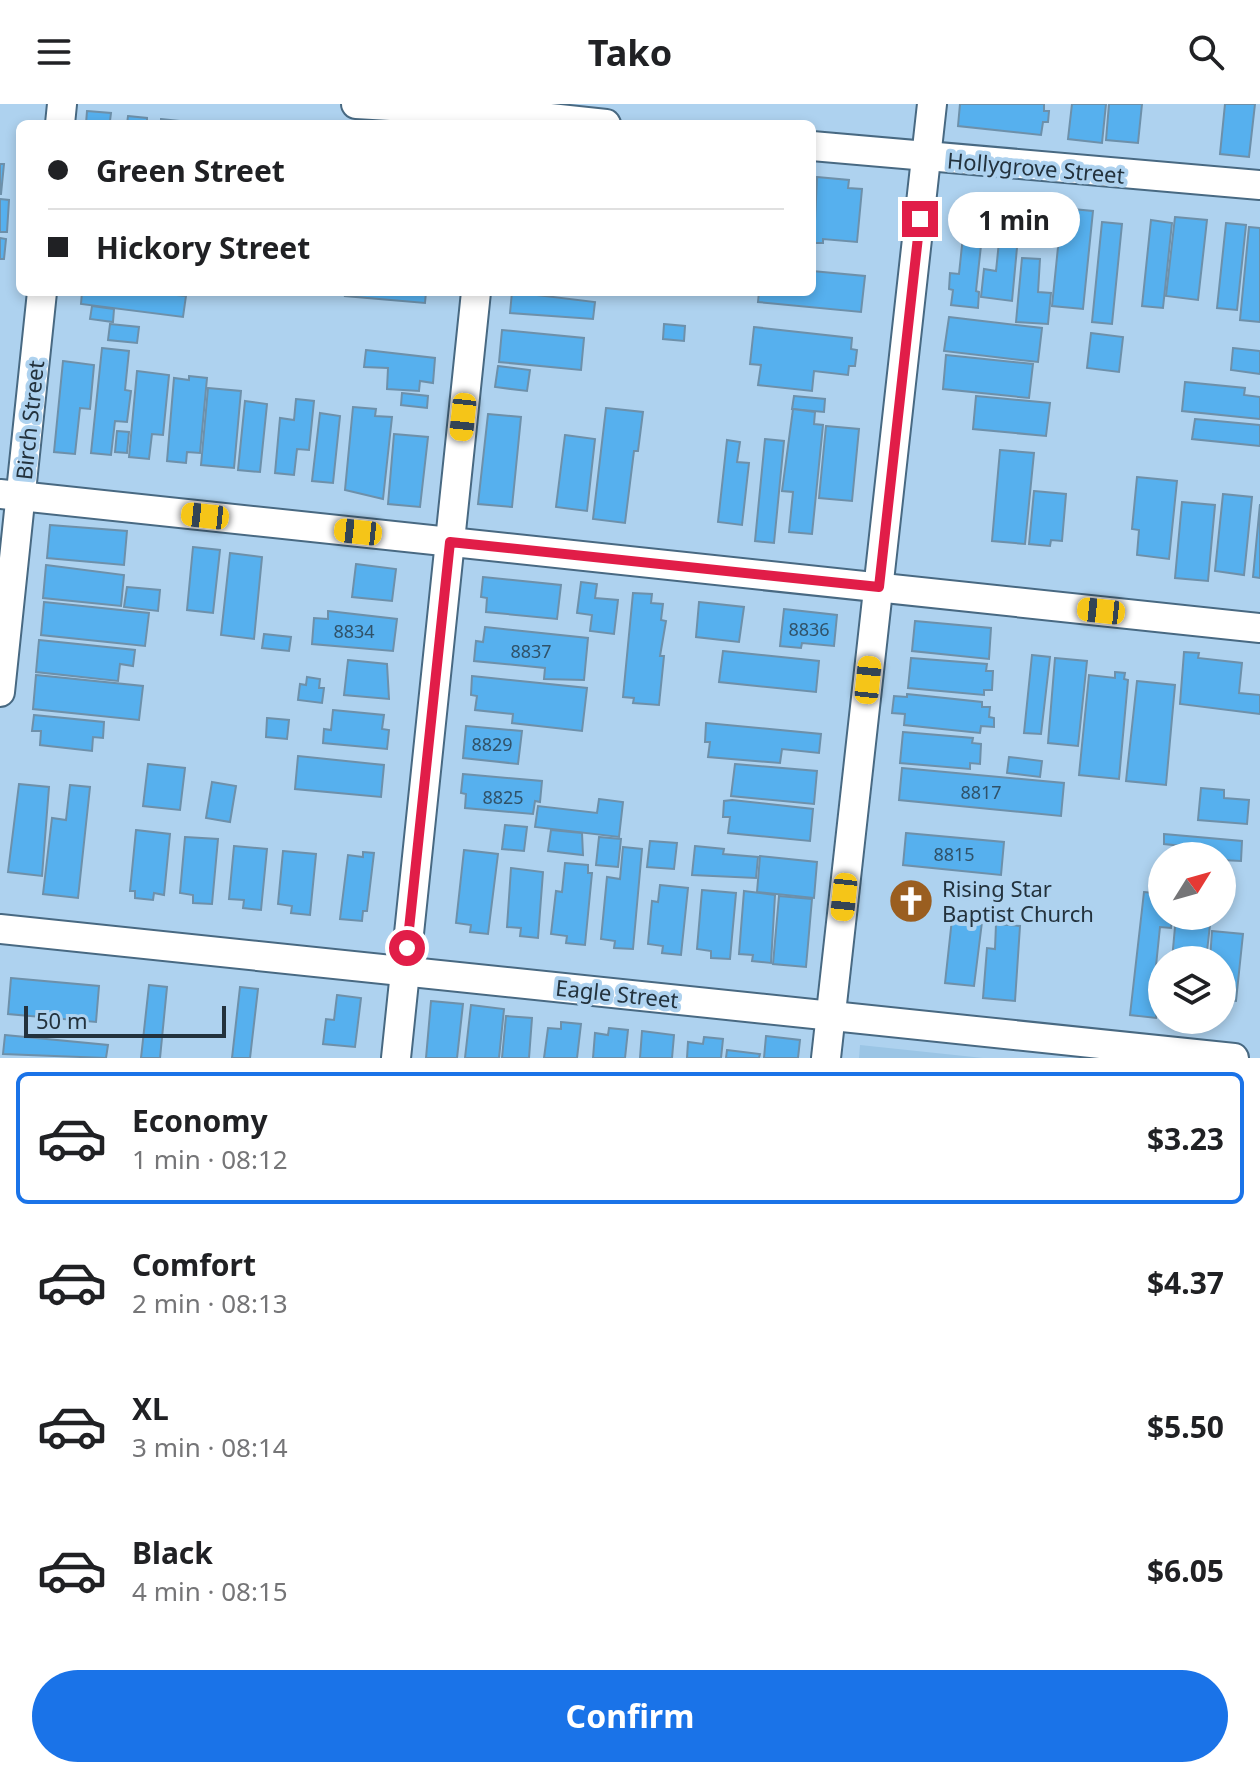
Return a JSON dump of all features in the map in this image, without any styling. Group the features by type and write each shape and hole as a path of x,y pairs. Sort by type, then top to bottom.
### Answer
{"street":[{"path":"356,104 566,120"},
{"path":"826,1058 932,104"},
{"name":"Hollygrove Street","path":"816,146 1260,185"},
{"name":"Birch Street","path":"0,692 10,495 41,296"},
{"path":"396,1058 476,296"},
{"path":"10,495 1260,628"},
{"name":"Eagle Street","path":"0,929 1234,1058"}],"shaded area":[{"path":"860,1045 983,1058 859,1058"}],"building":[{"path":"960,104 1044,104 1044,111 1049,111 1048,122 1043,122 1041,135 958,126"},
{"path":"1072,104 1106,104 1102,143 1068,139"},
{"path":"1109,104 1142,104 1138,143 1106,140"},
{"path":"1225,104 1255,104 1249,157 1220,154"},
{"path":"87,111 111,113 110,120 86,120"},
{"path":"128,116 147,118 147,120 128,120"},
{"path":"0,164 4,164 1,194 0,194"},
{"path":"817,177 849,180 848,188 862,189 857,242 823,239 823,243 816,243"},
{"path":"967,198 986,200 976,291 979,292 978,308 951,305 953,290 949,289 950,273 959,274"},
{"path":"0,199 9,200 7,232 0,232"},
{"path":"1003,203 1021,205 1012,301 981,297 984,269 996,271"},
{"path":"1062,208 1093,211 1083,309 1052,306"},
{"path":"1175,217 1207,220 1198,300 1166,296"},
{"path":"1151,220 1172,223 1163,308 1142,306"},
{"path":"1102,222 1122,224 1112,324 1092,322"},
{"path":"1226,223 1246,225 1237,310 1217,308"},
{"path":"1249,227 1260,228 1260,322 1240,320"},
{"path":"0,238 6,239 4,259 0,259"},
{"path":"1022,258 1040,259 1038,292 1051,293 1048,324 1016,322"},
{"path":"816,271 865,276 861,312 758,302 759,296 816,296"},
{"path":"82,296 186,296 183,317 81,304"},
{"path":"345,296 426,296 425,303"},
{"path":"512,296 545,296 595,302 593,319 510,313"},
{"path":"92,306 114,309 113,322 90,319"},
{"path":"949,317 1042,328 1038,362 944,351"},
{"path":"110,324 139,327 137,343 108,340"},
{"path":"664,324 685,326 684,341 663,339"},
{"path":"754,327 852,338 851,349 857,350 855,366 849,366 848,375 814,371 812,391 758,385 761,365 750,364"},
{"path":"502,330 584,338 581,370 499,362"},
{"path":"1091,333 1123,337 1119,372 1087,368"},
{"path":"102,348 129,351 125,390 131,391 127,422 115,421 111,455 91,453"},
{"path":"1233,348 1260,351 1260,374 1231,370"},
{"path":"366,350 435,358 433,383 420,381 419,391 387,389 388,368 364,367"},
{"path":"946,355 1033,364 1029,398 943,389"},
{"path":"63,361 94,365 90,409 80,408 75,454 54,452"},
{"path":"498,366 530,370 527,391 495,387"},
{"path":"137,371 169,375 163,435 152,434 149,459 129,457"},
{"path":"189,376 207,378 200,453 187,452 186,463 167,461 174,378 189,380"},
{"path":"1185,382 1245,388 1244,395 1260,397 1260,419 1182,411"},
{"path":"208,388 241,391 234,468 201,465"},
{"path":"402,393 428,396 427,408 401,405"},
{"path":"794,396 825,399 824,412 792,409"},
{"path":"976,396 1050,403 1046,436 973,429"},
{"path":"296,399 314,401 309,450 297,449 294,475 275,473 280,418 294,420"},
{"path":"245,401 267,404 260,472 238,470"},
{"path":"353,407 376,409 375,416 392,417 383,499 345,490"},
{"path":"606,408 643,412 638,451 634,451 625,523 593,519"},
{"path":"793,409 815,412 814,424 823,425 812,534 789,532 793,492 782,491"},
{"path":"320,413 340,416 333,483 312,481"},
{"path":"488,414 521,417 512,507 478,504"},
{"path":"1195,419 1260,425 1260,446 1192,439"},
{"path":"826,426 859,429 852,501 819,498"},
{"path":"117,431 129,432 127,453 115,452"},
{"path":"394,434 428,437 420,507 388,504"},
{"path":"565,435 595,439 587,511 556,507"},
{"path":"765,439 784,441 774,543 755,541"},
{"path":"727,440 740,442 737,462 749,463 742,525 718,522"},
{"path":"1000,450 1034,453 1025,544 992,541"},
{"path":"1137,477 1177,481 1169,559 1137,555 1139,530 1132,529"},
{"path":"1034,491 1066,494 1062,541 1051,540 1050,546 1029,544"},
{"path":"1223,494 1252,497 1244,575 1215,571"},
{"path":"1182,502 1215,505 1208,581 1175,578"},
{"path":"1260,504 1260,578 1253,577"},
{"path":"50,525 127,531 124,565 47,558"},
{"path":"193,547 220,550 213,613 187,610"},
{"path":"230,553 262,557 254,639 221,635"},
{"path":"356,564 396,569 392,601 352,597"},
{"path":"46,565 124,575 121,606 43,598"},
{"path":"483,577 561,585 557,619 486,612 487,598 481,597"},
{"path":"581,582 597,584 595,598 618,600 614,634 590,631 592,615 577,613"},
{"path":"127,587 160,590 158,611 124,607"},
{"path":"633,593 652,594 651,603 663,604 661,620 666,621 660,656 664,656 659,705 633,703 634,698 623,697"},
{"path":"44,602 149,613 145,646 41,635"},
{"path":"699,602 744,607 739,642 696,637"},
{"path":"784,609 837,615 834,646 802,643 801,648 780,646"},
{"path":"328,611 397,619 393,651 312,644 314,618 328,619"},
{"path":"915,621 991,628 989,659 912,651"},
{"path":"485,627 588,638 584,680 544,679 545,668 474,661 476,641 483,642"},
{"path":"264,634 291,637 289,651 262,648"},
{"path":"39,640 135,650 133,666 120,664 118,681 36,672"},
{"path":"723,651 819,661 816,692 719,682"},
{"path":"1184,652 1199,653 1198,658 1242,663 1239,693 1260,695 1260,714 1180,704"},
{"path":"1032,655 1050,657 1041,734 1024,733"},
{"path":"911,658 987,664 986,671 993,671 992,690 984,690 984,695 908,688"},
{"path":"1055,658 1087,661 1078,746 1048,743"},
{"path":"348,660 387,664 389,699 344,695"},
{"path":"1115,672 1125,673 1124,679 1128,680 1119,779 1079,775 1089,675 1115,678"},
{"path":"36,675 143,686 139,720 33,709"},
{"path":"472,676 587,688 582,731 512,723 513,714 475,710 477,696 471,695"},
{"path":"307,677 320,679 319,688 324,688 322,703 298,700 300,684 306,685"},
{"path":"1137,681 1175,685 1166,785 1126,781"},
{"path":"907,694 982,702 982,707 990,707 989,717 994,718 994,727 981,726 980,733 904,725 905,714 892,713 894,696 907,697"},
{"path":"333,710 384,715 382,729 389,730 387,749 323,743 324,729 331,730"},
{"path":"34,715 104,722 103,738 93,737 92,751 40,745 41,731 32,731"},
{"path":"267,718 289,720 287,739 266,737"},
{"path":"706,723 821,734 819,753 782,749 780,763 708,757 710,742 705,742"},
{"path":"466,726 522,731 518,764 463,758"},
{"path":"903,732 973,738 972,743 981,744 980,764 970,763 970,769 900,763"},
{"path":"298,756 384,765 381,797 295,789"},
{"path":"1009,757 1042,761 1040,777 1007,773"},
{"path":"148,764 185,768 180,810 143,806"},
{"path":"735,764 817,771 814,804 731,796"},
{"path":"902,768 1064,783 1061,816 899,800"},
{"path":"463,774 542,781 540,802 535,801 533,814 465,808 466,794 461,793"},
{"path":"212,782 236,786 230,822 206,818"},
{"path":"19,784 49,787 42,876 8,872"},
{"path":"70,785 90,787 78,898 43,894 52,818 66,820"},
{"path":"1201,788 1224,790 1224,798 1249,800 1247,824 1198,820"},
{"path":"599,799 623,802 619,837 535,827 538,806 597,813"},
{"path":"724,801 813,809 810,841 728,833 730,817 723,817"},
{"path":"505,825 527,827 524,851 502,849"},
{"path":"136,830 170,834 164,895 154,893 153,900 135,898 135,891 130,891"},
{"path":"551,830 582,833 583,855 548,851"},
{"path":"906,833 1004,842 1001,875 903,865"},
{"path":"1164,834 1242,841 1241,861 1236,861 1236,842 1164,842"},
{"path":"185,837 218,839 212,904 193,903 193,895 180,893"},
{"path":"599,837 621,839 618,867 596,865"},
{"path":"650,841 677,843 674,869 647,867"},
{"path":"234,846 267,849 261,910 243,908 244,900 229,899"},
{"path":"695,846 724,849 723,854 758,857 756,878 692,875"},
{"path":"623,847 642,849 633,949 614,948 615,941 601,939 607,877 620,879"},
{"path":"464,850 498,854 488,934 470,932 471,925 456,923"},
{"path":"283,851 316,854 310,915 291,913 292,906 278,904"},
{"path":"363,852 374,853 367,911 363,911 362,921 340,919 348,855 363,857"},
{"path":"760,856 817,862 814,898 757,892"},
{"path":"565,863 588,865 588,873 592,873 585,945 566,943 567,936 551,934 556,891 562,892"},
{"path":"511,868 543,872 538,938 520,936 521,928 507,927"},
{"path":"660,885 688,888 681,955 662,953 663,946 648,944 652,901 658,902"},
{"path":"702,890 736,893 730,959 711,958 711,951 697,949"},
{"path":"744,891 775,895 771,963 752,961 753,955 739,954"},
{"path":"1144,892 1148,892 1148,930 1160,930 1158,946 1148,946 1148,1017 1130,1015"},
{"path":"779,896 812,899 806,967 773,964"},
{"path":"952,919 982,922 974,986 945,983"},
{"path":"996,924 1020,926 1015,1001 983,998 987,948 995,949"},
{"path":"1175,930 1209,930 1208,946 1173,946"},
{"path":"1212,931 1243,934 1236,1001 1236,946 1211,946"},
{"path":"11,978 99,986 96,1022 8,1014"},
{"path":"149,985 167,987 160,1058 141,1058"},
{"path":"240,987 258,989 250,1058 232,1058"},
{"path":"337,995 361,998 355,1047 323,1044 326,1019 334,1020"},
{"path":"431,1001 463,1004 457,1058 426,1058"},
{"path":"471,1005 504,1009 499,1058 465,1058"},
{"path":"506,1016 532,1018 529,1058 502,1058"},
{"path":"561,1022 581,1024 577,1058 544,1058 548,1028 561,1029"},
{"path":"609,1028 628,1030 625,1058 593,1058 595,1033 608,1035"},
{"path":"642,1031 674,1035 672,1058 640,1058"},
{"path":"5,1035 108,1045 106,1058 3,1054"},
{"path":"766,1036 800,1040 798,1058 764,1058"},
{"path":"704,1037 723,1039 721,1058 687,1058 688,1042 703,1044"},
{"path":"727,1050 760,1054 759,1058 726,1058"}],"place":[{"name":"Rising Star Baptist Church","path":"911,901"}],"route":[{"path":"407,948 450,542 879,587 920,219"}]}
